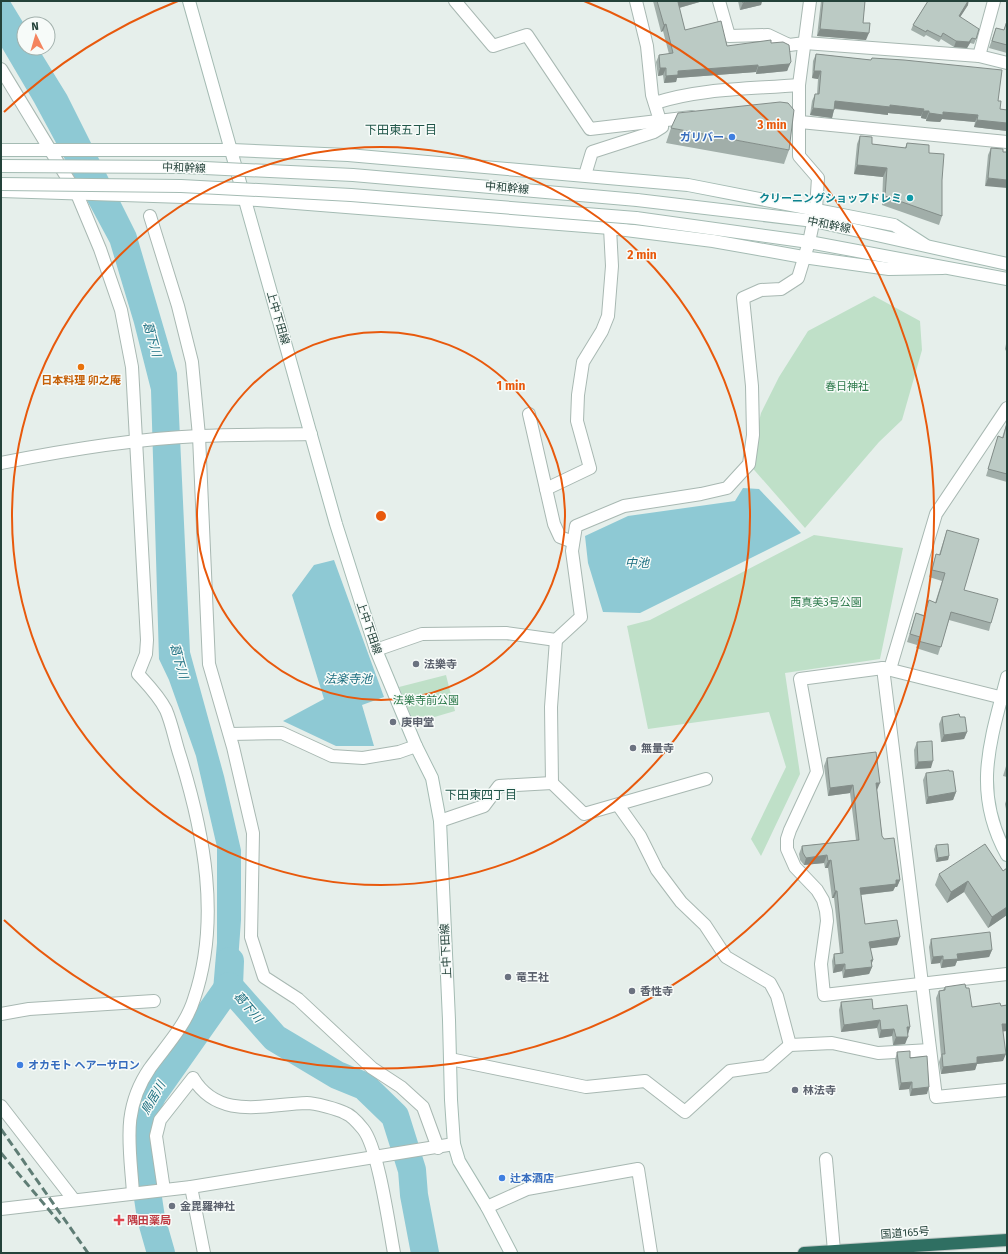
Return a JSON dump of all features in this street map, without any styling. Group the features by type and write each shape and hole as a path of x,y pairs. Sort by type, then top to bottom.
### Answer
{"highway":[{"name":"国道165号","path":"804,1253 1007,1240"}],"street":[{"name":"上中下田線","path":"189,1 336,524 376,650 416,746 432,778 440,821 454,1144 459,1161 487,1207 512,1253"},
{"path":"455,1 493,46 527,35 590,129 707,115"},
{"path":"585,175 592,152 654,132 662,127 652,95 647,46 636,1"},
{"path":"719,1 729,36 768,35 789,45 805,43 979,56 1007,63"},
{"path":"706,779 584,814 552,783 551,707 556,640 581,617 572,551 576,526 624,506 701,494 727,488 749,464 753,435 752,393 743,298 761,290 781,289 798,278 803,257 809,242 816,209 818,178 799,156 799,85 810,1"},
{"path":"979,56 994,1"},
{"path":"1,68 52,150 77,194 100,249 121,310 132,367 147,640 146,654 138,674 153,691 166,710 184,770 200,833 206,878 208,931 204,965 194,1001 180,1028 149,1070 134,1100 129,1122 134,1193"},
{"path":"655,103 672,97 799,85"},
{"path":"784,110 799,117 1007,142"},
{"path":"1,150 232,150 348,156 585,175 688,185 894,225 925,245"},
{"name":"中和幹線","path":"1,166 184,168 353,175 636,200 814,221 1007,264"},
{"name":"中和幹線","path":"1,184 181,186 351,195 636,218 809,242 1007,279"},
{"path":"1,190 245,199 610,228 713,241 803,257 889,269 943,268"},
{"path":"150,216 178,306 192,362 199,436 209,664 230,734 253,833 251,937 264,977 298,999 372,1068 401,1087 423,1107 438,1148"},
{"path":"546,489 590,468 577,421 578,395 583,362 602,331 608,316 612,266 610,228"},
{"path":"1007,408 936,514 887,669 936,1097 1007,1090"},
{"path":"529,414 554,524 560,537 573,542"},
{"path":"1,463 72,449 199,436 311,434"},
{"path":"376,650 422,634 506,632 556,640"},
{"path":"1004,698 887,669 800,679 816,772 790,830 787,839 787,849 795,866 817,890 823,900 826,911 827,921 821,964 824,995 922,985 1007,974"},
{"path":"1007,677 1004,698 988,753 986,780 989,810 999,840 1007,855"},
{"path":"230,734 282,733 332,756 363,758 399,752 416,746"},
{"path":"440,821 484,806 499,786 552,783"},
{"path":"618,805 640,836 657,870 681,902 705,925 726,957 770,983 777,996 790,1045"},
{"path":"1,1014 29,1009 154,1001"},
{"path":"450,1059 586,1087 645,1082 685,1112 730,1071 766,1066 790,1045 832,1043 878,1053 930,1050"},
{"path":"164,1190 156,1136 160,1120 193,1078 200,1090 222,1104 258,1108 308,1103 345,1113 364,1130 375,1158 394,1253"},
{"path":"1,1106 74,1200"},
{"path":"1,1209 46,1205 74,1200 191,1187 438,1148 454,1144"},
{"path":"826,1159 834,1251"},
{"path":"487,1207 527,1189 638,1169 652,1253"},
{"path":"191,1187 204,1253"}],"green space":[{"name":"春日神社","path":"874,296 920,321 922,350 902,420 879,442 805,528 749,464 761,413 779,377 808,331"},
{"name":"西真美3号公園","path":"814,535 903,548 880,659 785,673 800,774 761,856 751,839 786,767 769,712 648,729 627,626 650,620"},
{"name":"法樂寺前公園","path":"446,675 455,711 414,723 399,687"}],"water":[{"path":"1,1 10,1 19,16 16,16 16,56 43,56 67,95 136,233 177,373 190,652 224,776 241,850 241,920 237,975 244,992 226,1005 213,990 217,943 217,847 196,756 169,680 159,659 151,390 134,323 110,243 34,102 1,46"},
{"name":"中池","path":"743,488 759,489 801,533 640,613 603,612 588,563 585,536 628,516 735,501"},
{"name":"法楽寺池","path":"334,560 384,697 362,705 374,746 336,746 283,721 324,699 292,595 314,565"}],"building":[{"path":"657,1 680,1 678,2 685,30 721,21 727,46 771,40 771,43 783,42 789,45 791,62 789,64 758,67 758,65 678,71 678,75 666,76 666,68 660,68 659,55 673,53 666,24 664,25"},
{"path":"823,1 865,1 863,23 870,23 869,33 820,29"},
{"path":"928,1 968,1 959,16 979,29 976,39 972,38 969,42 956,41 943,33 941,37 927,30 926,32 913,25"},
{"path":"1007,21 1007,45 992,41 996,28 1004,30"},
{"path":"816,54 871,60 872,58 904,60 1002,70 998,101 1001,101 1000,109 1007,110 1007,123 977,120 978,115 943,112 943,115 929,113 929,111 923,111 924,109 890,105 890,107 835,101 834,110 813,108 815,94 819,94 821,71 814,71"},
{"path":"780,102 788,103 794,110 789,150 671,128 678,113"},
{"path":"860,136 872,137 872,144 906,148 907,143 929,145 929,153 944,154 942,216 885,196 887,168 857,165"},
{"path":"991,148 1003,149 1003,152 1007,152 1007,180 988,178"},
{"path":"1007,423 1007,474 988,469 998,436 1003,438"},
{"path":"947,530 979,539 964,590 998,599 991,623 951,612 941,647 918,641 920,637 910,634 916,613 924,616 929,600 936,603 945,573 932,570 936,554 940,555"},
{"path":"959,714 960,717 965,717 967,732 944,735 942,717"},
{"path":"932,741 933,761 918,762 917,742"},
{"path":"876,752 880,783 876,783 882,836 884,839 894,838 900,880 896,880 896,884 860,888 865,924 897,920 900,937 869,942 873,960 871,960 872,967 845,970 845,964 835,965 834,954 843,953 837,891 835,891 831,860 828,861 827,855 806,858 803,853 802,846 859,840 853,785 830,788 827,758"},
{"path":"949,770 953,771 956,792 928,797 926,773"},
{"path":"948,844 949,856 938,858 936,845"},
{"path":"985,844 1003,871 1007,868 1007,907 992,917 968,881 951,892 939,874"},
{"path":"990,932 992,950 957,954 958,959 943,960 943,956 933,957 931,939"},
{"path":"965,984 966,988 969,988 972,1007 1000,1003 1001,1006 1007,1005 1007,1024 1002,1024 1006,1054 977,1057 977,1063 943,1067 942,1054 945,1054 939,991 945,990 945,987"},
{"path":"872,999 873,1009 907,1005 910,1027 907,1027 908,1037 896,1037 894,1029 881,1030 880,1020 844,1025 841,1002"},
{"path":"910,1051 910,1058 927,1056 929,1087 912,1089 912,1082 901,1083 897,1052"}],"waterway":[{"name":"葛下川","path":"230,961 229,986 275,1038 337,1075 364,1086 395,1116 412,1170 414,1195 425,1253"},
{"name":"鳥居川","path":"161,1253 151,1218 141,1151 141,1117 153,1094 229,986"}],"railway":[{"path":"1,1129 88,1253"},
{"path":"1,1153 60,1223"}],"place":[{"name":"ガリバー","path":"732,137"},
{"name":"クリーニングショップドレミ","path":"910,198"},
{"name":"日本料理 卯之庵","path":"81,367"},
{"name":"法樂寺","path":"416,664"},
{"name":"庚申堂","path":"393,722"},
{"name":"無量寺","path":"633,748"},
{"name":"竜王社","path":"508,977"},
{"name":"香性寺","path":"632,991"},
{"name":"オカモト ヘアーサロン","path":"20,1065"},
{"name":"林法寺","path":"795,1090"},
{"name":"辻本酒店","path":"502,1178"},
{"name":"金毘羅神社","path":"172,1206"},
{"name":"隅田薬局","path":"119,1220"}],"district":[{"name":"下田東五丁目","path":"401,130"},
{"name":"下田東四丁目","path":"481,795"}]}
